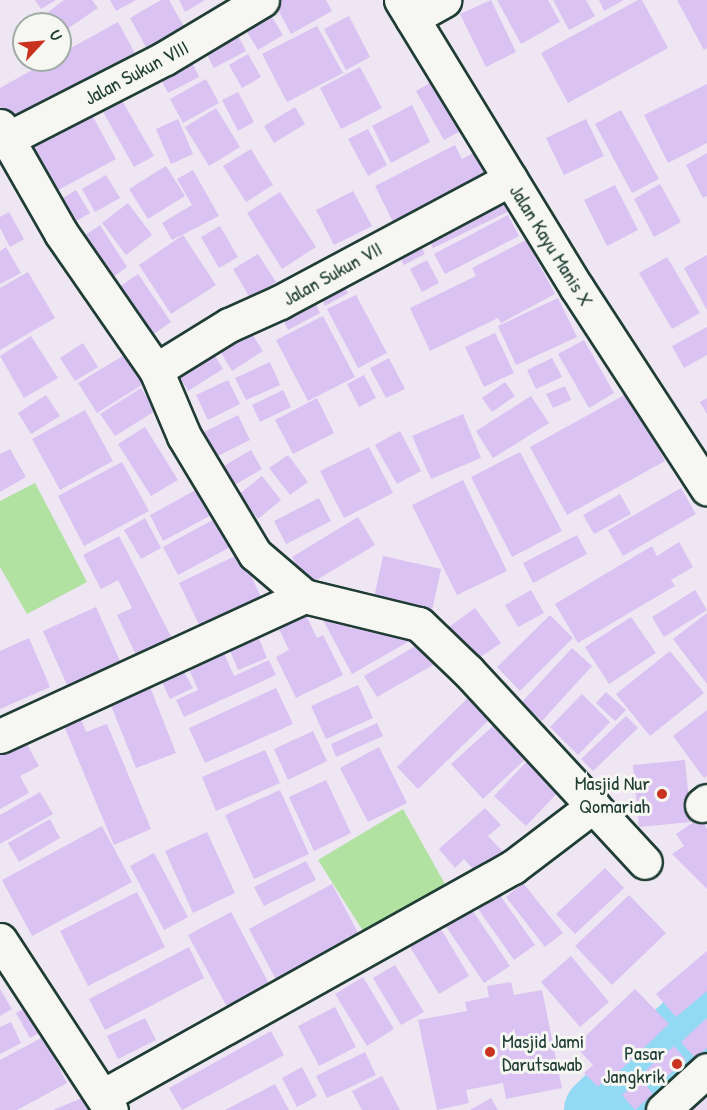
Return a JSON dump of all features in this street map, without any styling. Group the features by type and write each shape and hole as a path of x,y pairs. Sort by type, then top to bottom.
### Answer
{"street":[{"name":"Jalan Sukun VIII","path":"6,148 262,0"},
{"path":"406,9 444,0"},
{"name":"Jalan Kayu Manis X","path":"406,9 510,179 707,488"},
{"path":"6,148 156,370 184,436 255,554 304,596 419,624 468,670 645,862"},
{"name":"Jalan Sukun VII","path":"156,370 229,325 280,302 510,179"},
{"path":"0,736 304,596"},
{"path":"0,940 107,1103 513,867 593,806"},
{"path":"663,1110 707,1070"}],"shaded area":[{"name":"Pasar Jangkrik","path":"707,1008 707,1110 598,1110 672,1039"}],"green space":[{"path":"35,483 87,582 27,614 0,567 0,501"},
{"path":"403,809 450,893 370,942 318,860"}],"building":[{"path":"35,0 56,0 41,9"},
{"path":"64,0 92,0 98,8 72,26 72,12 48,12"},
{"path":"110,0 136,0 116,11"},
{"path":"161,0 169,0 191,39 153,60 130,18"},
{"path":"179,0 205,0 185,12"},
{"path":"282,0 326,0 332,11 291,34 275,4"},
{"path":"491,0 516,52 486,67 460,14"},
{"path":"497,0 548,0 560,22 521,44"},
{"path":"553,0 586,0 595,16 569,30"},
{"path":"599,0 624,0 604,11"},
{"path":"638,0 642,0 668,48 568,103 541,53"},
{"path":"677,0 707,0 707,48 704,50"},
{"path":"269,12 283,35 258,50 244,27"},
{"path":"349,16 370,57 346,70 324,29"},
{"path":"118,22 137,57 11,127 0,106 0,88 29,72 72,72 72,47"},
{"path":"317,26 343,73 287,102 262,54"},
{"path":"236,32 246,51 214,68 204,49"},
{"path":"248,54 261,77 242,88 229,65"},
{"path":"191,60 199,77 168,93 159,76"},
{"path":"360,67 382,108 341,129 320,88"},
{"path":"440,77 468,127 444,140 416,91"},
{"path":"206,79 219,103 183,123 170,99"},
{"path":"707,84 707,143 668,163 644,115"},
{"path":"116,90 154,156 134,167 97,101"},
{"path":"238,92 254,122 238,131 222,100"},
{"path":"86,104 116,159 49,195 20,140"},
{"path":"412,105 430,142 391,163 372,126"},
{"path":"295,107 305,124 274,143 264,126"},
{"path":"216,108 240,147 209,166 185,127"},
{"path":"621,110 659,179 632,193 595,124"},
{"path":"178,119 193,154 171,164 156,129"},
{"path":"586,119 604,156 564,175 546,138"},
{"path":"368,129 387,165 368,176 348,139"},
{"path":"455,145 462,159 484,147 497,172 394,224 375,186"},
{"path":"251,149 273,185 246,202 223,166"},
{"path":"707,153 707,196 703,198 686,165"},
{"path":"166,166 185,196 148,219 129,189"},
{"path":"193,170 219,216 172,240 162,223 192,205 177,179"},
{"path":"106,175 120,198 95,212 82,189"},
{"path":"660,184 681,222 654,237 634,199"},
{"path":"615,185 638,230 607,246 584,200"},
{"path":"511,186 522,205 433,248 425,232"},
{"path":"76,190 90,213 64,228 51,205"},
{"path":"353,191 372,226 334,245 316,210"},
{"path":"280,192 316,247 282,269 247,213"},
{"path":"128,203 152,235 126,255 102,223"},
{"path":"9,212 24,239 10,247 0,228 0,217"},
{"path":"508,215 519,236 445,274 434,254"},
{"path":"100,225 127,267 100,286 72,244"},
{"path":"220,226 238,257 219,268 201,237"},
{"path":"183,235 216,285 171,314 139,265"},
{"path":"416,237 425,254 404,265 395,248"},
{"path":"526,240 555,294 501,323 498,318 430,351 410,308 476,276 472,268"},
{"path":"6,247 21,273 0,284 0,251"},
{"path":"258,254 276,282 250,298 233,269"},
{"path":"707,255 707,310 684,268"},
{"path":"667,257 700,313 672,329 639,273"},
{"path":"427,260 439,283 422,292 410,269"},
{"path":"28,272 55,318 0,350 0,288"},
{"path":"138,274 171,322 148,338 115,290"},
{"path":"339,277 348,293 325,306 317,289"},
{"path":"311,294 320,313 288,330 279,311"},
{"path":"356,295 387,353 358,368 327,309"},
{"path":"558,298 577,337 516,365 498,326"},
{"path":"323,316 355,377 308,401 276,340"},
{"path":"245,323 263,351 232,371 215,343"},
{"path":"707,327 707,355 684,368 672,346"},
{"path":"495,333 514,373 484,387 465,347"},
{"path":"31,336 58,378 24,398 0,356"},
{"path":"584,340 614,393 589,408 558,354"},
{"path":"207,342 223,369 188,391 172,364"},
{"path":"83,343 98,367 75,381 60,358"},
{"path":"126,354 145,383 97,413 78,383"},
{"path":"389,358 405,389 386,398 370,368"},
{"path":"552,358 562,377 536,389 527,370"},
{"path":"270,362 280,385 246,400 235,378"},
{"path":"364,375 376,398 359,407 347,384"},
{"path":"228,380 240,404 208,420 196,395"},
{"path":"505,382 515,396 492,412 482,398"},
{"path":"565,386 571,400 553,408 546,394"},
{"path":"141,388 155,411 115,436 100,414"},
{"path":"283,390 291,407 260,422 252,405"},
{"path":"628,393 665,461 567,515 530,447"},
{"path":"46,395 60,416 31,434 18,413"},
{"path":"531,396 549,423 493,458 476,431"},
{"path":"317,398 334,433 293,454 275,420"},
{"path":"707,398 707,414 700,402"},
{"path":"85,410 113,461 60,490 32,439"},
{"path":"463,414 481,458 431,479 412,436"},
{"path":"238,415 250,440 208,461 196,436"},
{"path":"145,427 178,480 151,496 118,444"},
{"path":"400,431 421,471 397,484 375,445"},
{"path":"369,447 393,493 344,518 320,471"},
{"path":"10,449 26,477 0,492 0,454"},
{"path":"251,450 262,469 233,486 222,467"},
{"path":"520,452 562,531 512,557 471,477"},
{"path":"288,455 308,482 290,495 269,468"},
{"path":"122,462 149,511 84,546 58,496"},
{"path":"262,476 281,500 258,519 239,494"},
{"path":"463,480 507,571 457,595 412,505"},
{"path":"203,486 217,512 163,541 150,515"},
{"path":"681,488 696,514 623,556 608,530"},
{"path":"620,494 631,514 594,534 583,515"},
{"path":"319,498 331,521 286,544 274,521"},
{"path":"220,516 236,544 178,575 163,547"},
{"path":"358,517 375,545 308,585 292,557"},
{"path":"145,518 161,548 141,559 124,530"},
{"path":"577,535 587,554 533,583 523,563"},
{"path":"119,536 174,642 138,659 117,615 132,608 118,580 101,589 83,555"},
{"path":"679,542 693,567 671,580 675,586 578,643 555,604 652,546 657,556"},
{"path":"241,553 265,606 204,635 179,583"},
{"path":"383,556 441,569 430,620 372,607"},
{"path":"531,590 544,613 518,627 505,605"},
{"path":"695,590 707,610 664,637 652,617"},
{"path":"96,607 120,661 67,685 43,631"},
{"path":"316,607 340,608 351,629 371,619 420,635 352,674"},
{"path":"475,608 501,643 470,664 445,630"},
{"path":"305,613 317,638 323,635 343,675 296,698 276,657 289,650 278,627"},
{"path":"707,613 707,684 673,639"},
{"path":"550,615 573,638 520,691 497,667"},
{"path":"631,617 656,653 609,684 585,647"},
{"path":"257,634 267,658 238,670 228,646"},
{"path":"29,638 50,687 0,709 0,651"},
{"path":"426,640 438,662 377,697 364,676"},
{"path":"572,648 592,666 542,721 522,702"},
{"path":"223,651 234,676 269,660 276,675 184,717 176,700 198,690 188,667"},
{"path":"670,651 704,693 650,736 616,694"},
{"path":"182,668 193,688 170,699 160,678"},
{"path":"358,685 373,718 326,739 311,706"},
{"path":"150,687 176,753 136,768 110,703"},
{"path":"276,688 293,724 205,763 189,728"},
{"path":"474,692 495,714 418,789 397,767"},
{"path":"606,692 626,710 615,721 596,703"},
{"path":"582,694 610,722 578,755 550,727"},
{"path":"707,710 707,776 704,778 673,736"},
{"path":"626,716 638,728 593,771 581,759"},
{"path":"503,717 534,751 483,799 451,764"},
{"path":"81,719 86,732 107,724 151,829 114,845 64,726"},
{"path":"377,723 383,736 336,757 331,744"},
{"path":"313,731 327,761 288,780 274,749"},
{"path":"23,737 39,766 20,776 29,793 0,809 0,750"},
{"path":"379,747 407,803 368,822 340,768"},
{"path":"265,750 280,783 216,811 202,777"},
{"path":"533,755 564,786 526,826 494,796"},
{"name":"Masjid Nur Qomariah","path":"685,760 691,822 639,827 633,765"},
{"path":"326,780 351,833 314,851 289,797"},
{"path":"280,790 309,854 254,879 225,815"},
{"path":"40,792 53,814 0,844 0,815"},
{"path":"485,808 501,825 488,836 506,855 481,878 464,859 455,868 439,849"},
{"path":"701,817 707,829 707,889 672,854 684,846 676,834"},
{"path":"50,819 60,838 19,862 8,843"},
{"path":"102,826 132,882 32,936 2,880"},
{"path":"207,832 235,893 193,913 165,851"},
{"path":"154,853 188,917 164,930 130,866"},
{"path":"306,861 316,880 264,906 254,887"},
{"path":"605,868 624,888 575,934 556,914"},
{"path":"523,883 563,933 545,947 506,897"},
{"path":"332,884 363,942 280,987 249,929"},
{"path":"497,891 535,945 514,960 476,906"},
{"path":"137,892 165,947 88,986 60,931"},
{"path":"629,895 666,933 612,985 575,946"},
{"path":"470,907 510,966 484,983 445,925"},
{"path":"231,912 274,993 232,1016 188,935"},
{"path":"441,929 469,976 439,994 410,947"},
{"path":"189,947 204,978 105,1030 89,999"},
{"path":"707,951 707,991 676,1017 656,994"},
{"path":"571,956 609,1002 580,1027 541,982"},
{"path":"395,965 424,1012 401,1025 373,978"},
{"path":"363,977 394,1029 367,1046 335,994"},
{"name":"Masjid Jami Darutsawab","path":"511,982 514,995 542,990 562,1088 506,1099 503,1083 466,1090 469,1103 437,1110 418,1020 467,1011 465,1002 489,997 487,986"},
{"path":"0,989 12,1009 0,1016"},
{"path":"635,989 669,1024 609,1081 606,1079 598,1087 584,1073 593,1065 575,1046"},
{"path":"31,1005 45,1030 30,1038 16,1013"},
{"path":"335,1007 356,1047 319,1066 298,1026"},
{"path":"145,1018 156,1040 118,1059 107,1036"},
{"path":"707,1018 707,1048 695,1058 681,1042"},
{"path":"11,1022 21,1043 0,1054 0,1027"},
{"path":"271,1031 284,1055 182,1110 169,1088"},
{"path":"43,1037 67,1083 17,1110 0,1110 0,1060"},
{"path":"674,1046 686,1060 658,1084 646,1070"},
{"path":"365,1052 376,1075 327,1098 316,1076"},
{"path":"302,1067 317,1096 297,1107 282,1078"},
{"path":"382,1076 400,1110 362,1110 352,1091"},
{"path":"641,1079 653,1094 635,1110 622,1095"},
{"path":"275,1084 289,1110 225,1110"},
{"path":"92,1094 99,1110 53,1110"},
{"path":"491,1098 498,1110 470,1110"}],"waterway":[{"path":"598,1110 707,1008"}],"place":[{"name":"Masjid Nur Qomariah","path":"662,794"},
{"name":"Masjid Jami Darutsawab","path":"490,1052"},
{"name":"Pasar Jangkrik","path":"677,1064"}]}
